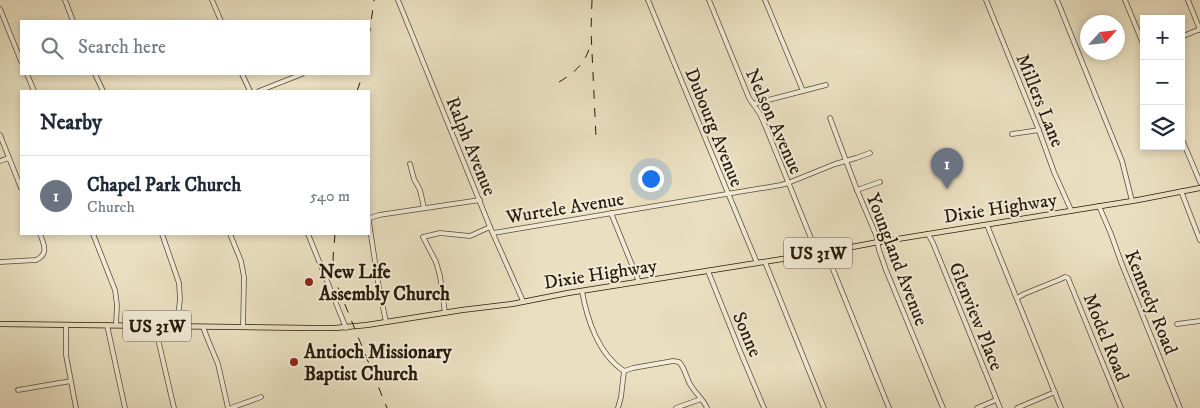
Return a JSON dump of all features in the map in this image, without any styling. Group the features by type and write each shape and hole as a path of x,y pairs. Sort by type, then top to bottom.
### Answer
{"main road":[{"name":"Dixie Highway","path":"0,324 346,328 826,252 1200,188"}],"street":[{"path":"65,0 74,20"},
{"path":"212,0 221,20"},
{"name":"Ralph Avenue","path":"398,0 490,227 516,289 523,301"},
{"name":"Dubourg Avenue","path":"648,0 757,263"},
{"name":"Nelson Avenue","path":"709,0 749,98 763,120 817,253"},
{"path":"765,0 803,91"},
{"path":"1057,0 1122,160 1132,201"},
{"path":"1125,0 1140,36"},
{"path":"1185,36 1200,30 1188,0"},
{"name":"Millers Lane","path":"988,1 1054,172 1071,210"},
{"path":"0,9 20,59"},
{"path":"27,75 34,90"},
{"path":"95,75 103,90"},
{"path":"242,75 250,90"},
{"path":"261,90 299,75"},
{"path":"753,104 826,85"},
{"name":"Youngland Avenue","path":"830,118 876,235 886,270 943,408"},
{"path":"1012,134 1039,130"},
{"path":"0,135 20,186"},
{"path":"1185,146 1200,182"},
{"name":"Wurtele Avenue","path":"493,233 788,183 846,160 870,153"},
{"path":"0,161 9,158"},
{"path":"410,164 414,179 420,190 424,208"},
{"path":"857,190 880,182"},
{"path":"1181,191 1200,240"},
{"path":"370,220 379,215 480,200"},
{"name":"Kennedy Road","path":"1099,206 1180,408"},
{"path":"611,213 639,282"},
{"path":"987,225 1062,408"},
{"path":"445,313 440,276 436,262 423,237 440,233 470,236 490,227"},
{"path":"370,229 386,322"},
{"name":"Glenview Place","path":"928,234 1000,408"},
{"path":"0,262 36,260 40,258 45,248 40,235"},
{"path":"93,235 115,290 117,305 116,325"},
{"path":"162,235 179,283 178,326"},
{"path":"230,235 244,277 243,327"},
{"path":"308,235 346,328"},
{"path":"826,252 890,408"},
{"path":"765,262 824,408"},
{"name":"Sonne","path":"708,271 764,408"},
{"name":"Model Road","path":"1017,298 1067,278 1070,281 1121,408"},
{"path":"582,292 586,312 597,339 613,362 624,372"},
{"path":"1177,324 1200,321"},
{"path":"66,325 66,355 76,408"},
{"path":"107,325 126,408"},
{"path":"155,326 174,408"},
{"path":"203,327 218,364 230,408 261,397"},
{"path":"624,372 633,368 677,362 682,367 690,385 707,408"},
{"path":"618,408 624,372"},
{"path":"18,390 71,381"},
{"path":"1017,408 1055,392"},
{"path":"676,408 701,399"},
{"path":"977,408 996,400"}],"railway":[{"path":"370,30 374,0"},
{"path":"592,0 591,31 596,137"},
{"path":"559,82 578,67 585,58 590,46"},
{"path":"357,90 363,75"},
{"path":"335,235 333,258 337,285 387,408"}],"place":[{"name":"Chapel Park Church","path":"947,189"},
{"name":"New Life Assembly Church","path":"309,282"},
{"name":"Antioch Missionary Baptist Church","path":"294,362"}]}
